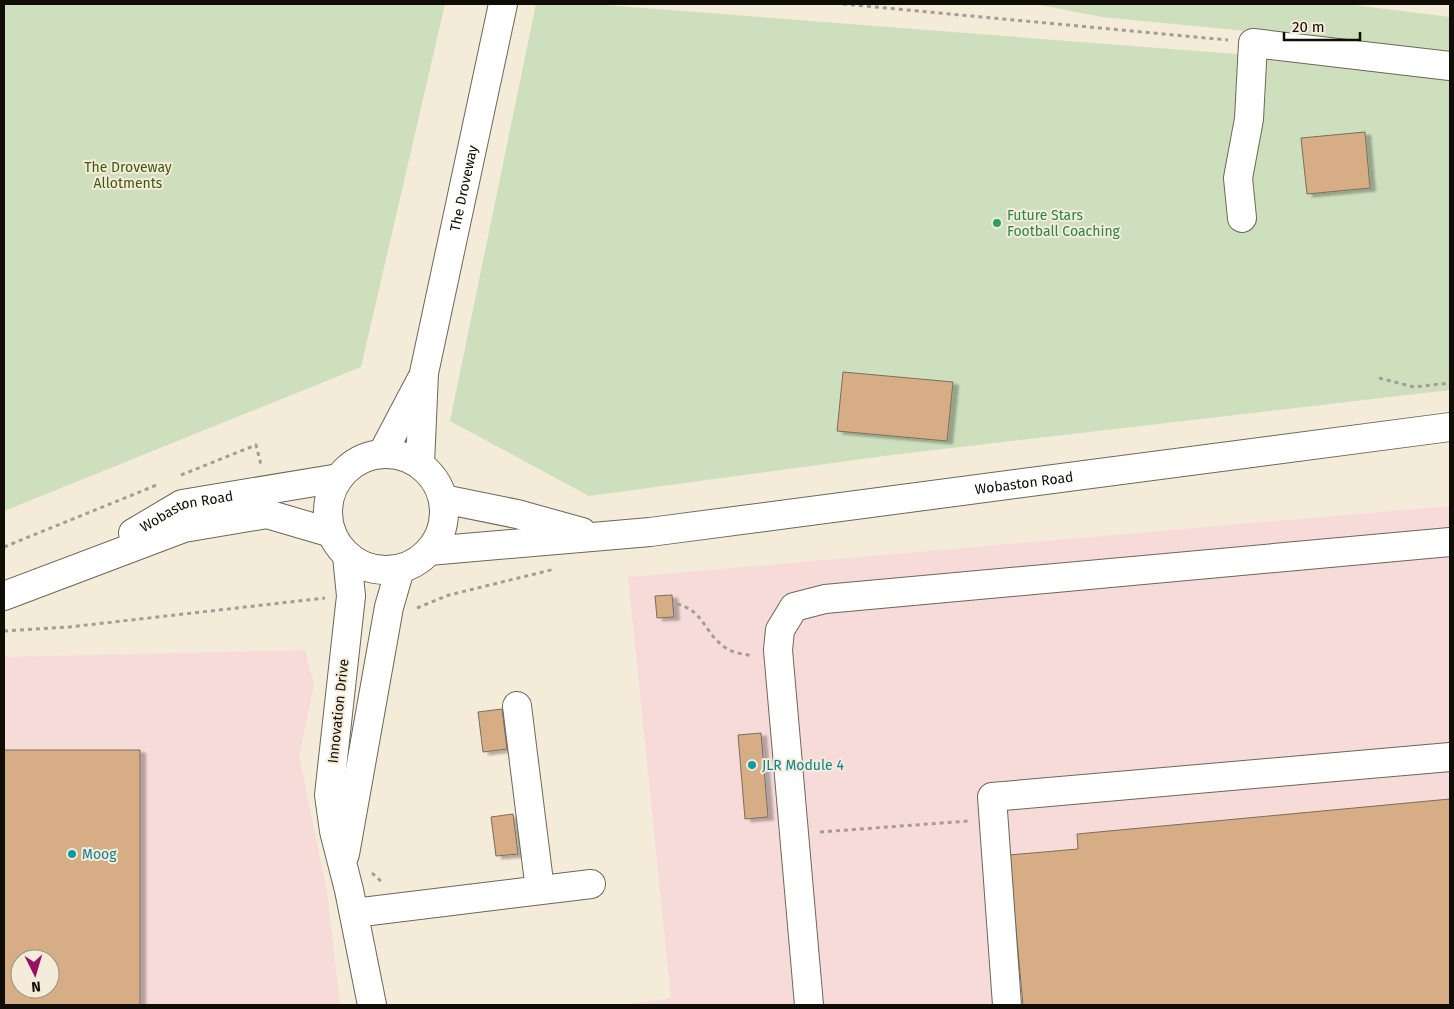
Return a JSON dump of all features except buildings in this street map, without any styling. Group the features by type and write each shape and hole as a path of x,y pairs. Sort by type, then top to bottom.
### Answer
{"street":[{"name":"The Droveway","path":"420,464 424,374 503,4"},
{"path":"1242,218 1238,178 1248,120 1253,43 1450,66"},
{"name":"The Droveway","path":"382,454 424,374"},
{"name":"Wobaston Road","path":"412,562 598,536 650,532 1450,427"},
{"path":"382,454 408,458 420,464 432,474 444,499 443,527 412,562 374,569 360,564 347,556 338,545 332,533 328,506 332,490 339,478 358,461 382,454"},
{"name":"Wobaston Road","path":"46,582 182,504 339,478"},
{"name":"Wobaston Road","path":"444,499 517,514 598,536"},
{"name":"Wobaston Road","path":"4,596 46,582 184,528 267,514 332,533"},
{"path":"809,1005 779,657 780,630 794,607 825,599 1450,542"},
{"name":"Innovation Drive","path":"347,556 351,596 329,796 334,831 356,924 372,1005"},
{"name":"Innovation Drive","path":"343,866 412,562"},
{"path":"517,706 540,890"},
{"path":"1007,1005 992,797 1450,757"},
{"path":"356,924 404,907 591,884"}],"path":[{"path":"843,4 1253,43"},
{"path":"1380,378 1414,387 1450,383"},
{"path":"401,608 412,562"},
{"path":"4,631 69,628 351,596"},
{"path":"676,604 688,606 698,614 717,641 727,649 766,658 779,657"},
{"path":"794,834 994,819"},
{"path":"370,864 372,873 384,884 402,892 404,907"}],"shaded area":[{"path":"1450,506 1450,1005 623,1005 671,998 628,577"},
{"path":"305,650 314,685 299,757 327,891 340,1005 4,1005 4,657"}],"green space":[{"name":"The Droveway Allotments","path":"4,4 445,4 361,367 4,511"},
{"path":"536,4 592,4 1236,54 1450,79 1450,390 892,455 589,496 450,421"},
{"path":"1035,4 1345,4 1450,17 1450,51 1102,17"}],"place":[{"name":"Future Stars Football Coaching","path":"997,223"},
{"name":"JLR Module 4","path":"752,765"},
{"name":"Moog","path":"72,854"}]}
